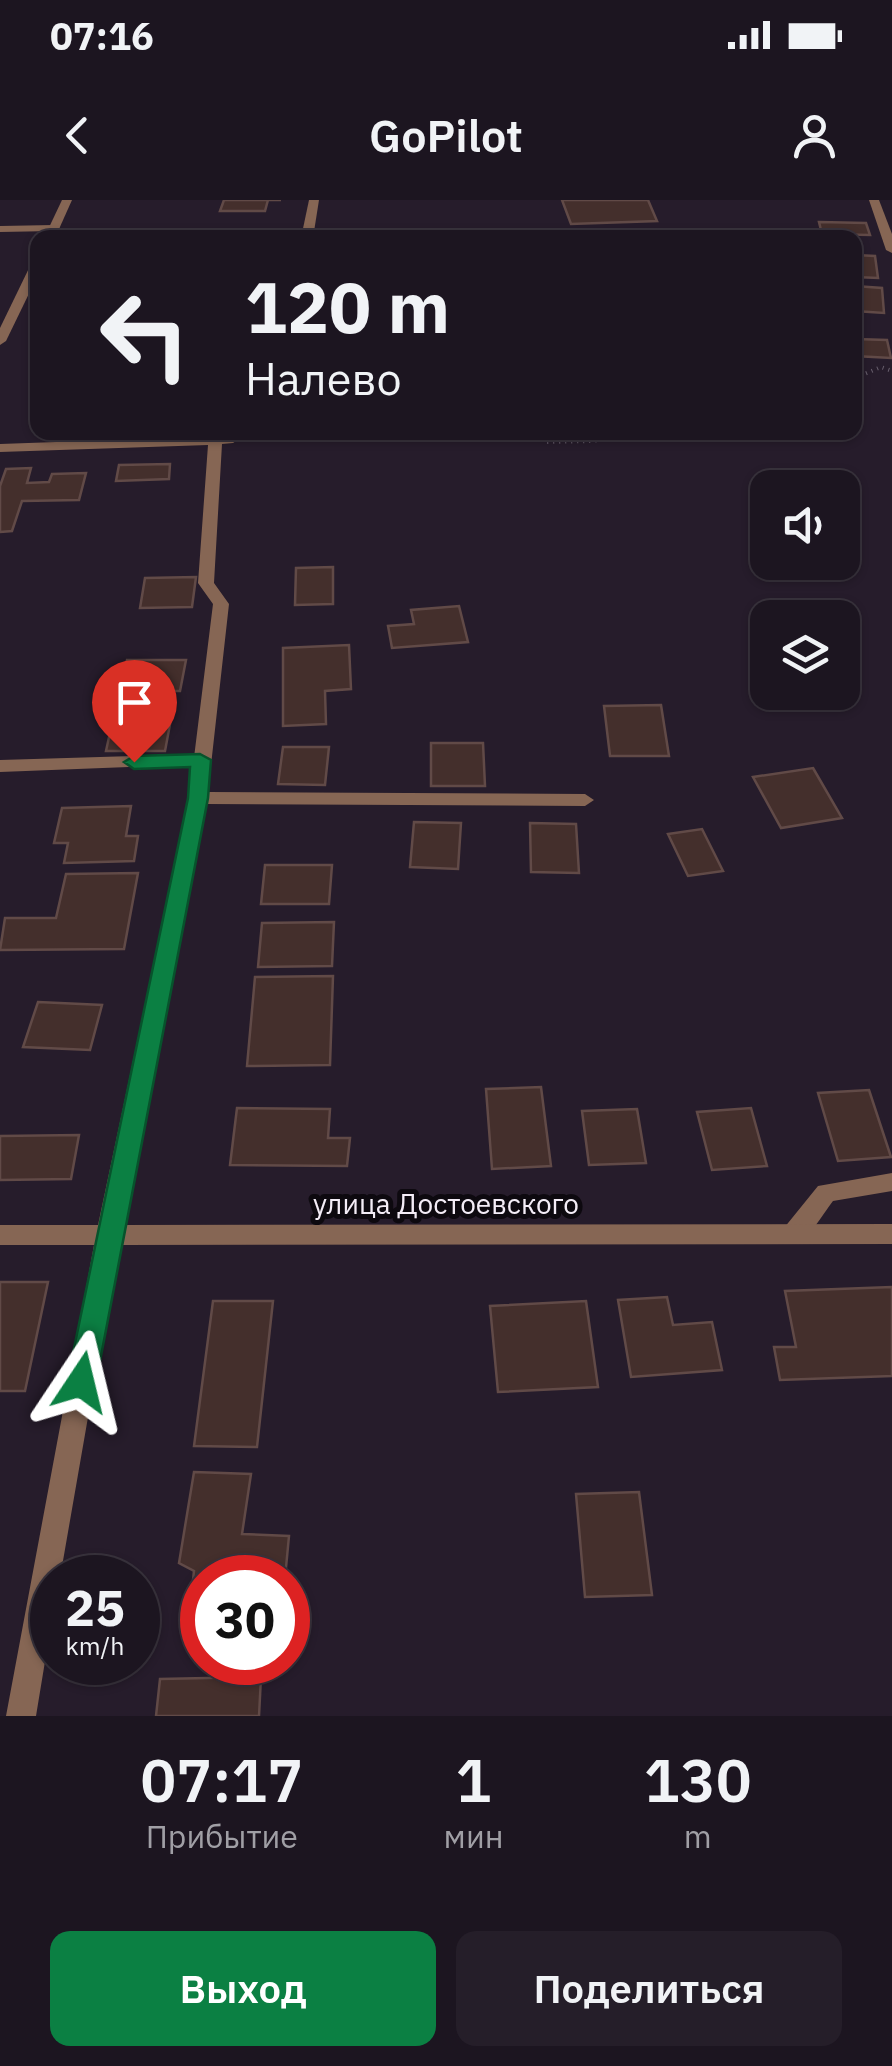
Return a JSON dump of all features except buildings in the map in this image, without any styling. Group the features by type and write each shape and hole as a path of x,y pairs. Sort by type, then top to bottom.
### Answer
{"street":[{"path":"52,230 66,200"},
{"path":"308,230 314,200"},
{"path":"874,200 892,250"},
{"path":"0,230 30,231"},
{"path":"0,341 30,279"},
{"path":"0,448 166,440"},
{"path":"21,1716 108,1233 198,798 221,604 206,583 228,440"},
{"path":"0,766 200,760"},
{"path":"198,798 585,800"},
{"path":"792,1235 826,1193 892,1182"},
{"name":"улица Достоевского","path":"0,1235 892,1234"}],"path":[{"path":"862,375 881,368 892,370"},
{"path":"545,440 598,440"}],"route":[{"path":"81,1382 198,798 200,760 134,762"}]}
